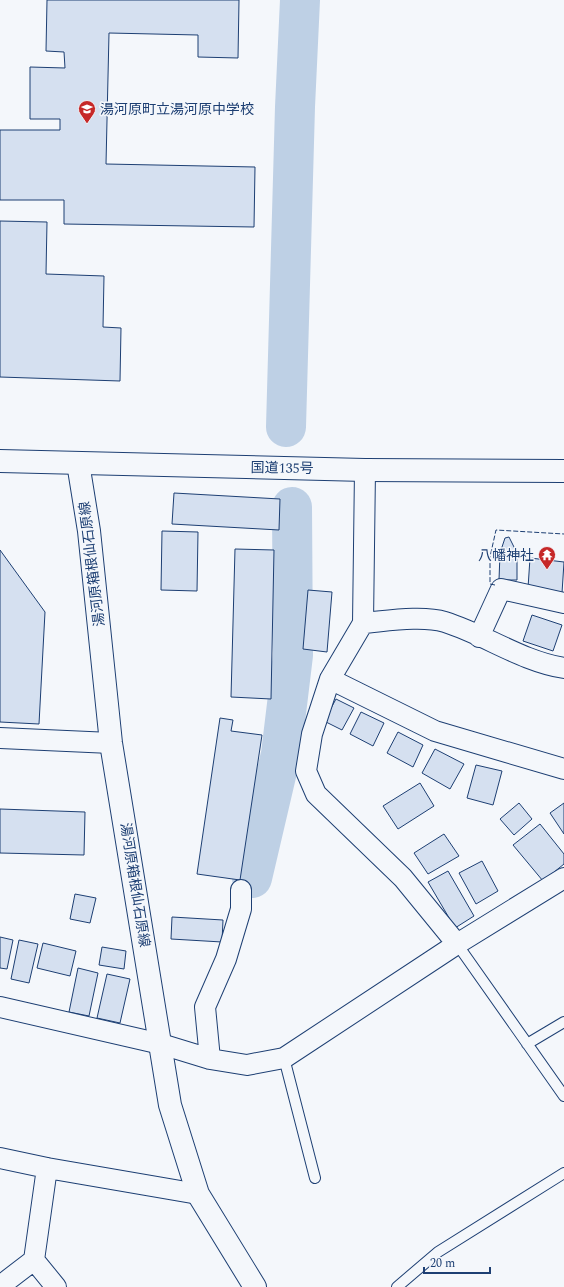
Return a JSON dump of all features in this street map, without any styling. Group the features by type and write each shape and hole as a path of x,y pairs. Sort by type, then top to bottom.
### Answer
{"main road":[{"name":"国道135号","path":"0,461 563,474"},
{"name":"湯河原箱根仙石原線","path":"78,463 89,531 111,743 170,1105 198,1194 255,1287"}],"street":[{"path":"365,470 363,623 330,679 312,734 306,771 316,794 403,878 457,944"},
{"path":"479,637 500,589 564,603"},
{"path":"363,623 418,619 444,622 545,665 564,668"},
{"path":"330,679 435,731 564,769"},
{"path":"0,738 111,743"},
{"path":"0,1007 161,1044 210,1058 247,1065 284,1058 457,944 564,878"},
{"path":"210,1058 205,1007 226,959 241,909 242,890"},
{"path":"0,1158 47,1168 198,1194"},
{"path":"0,1286 34,1260 47,1168"},
{"path":"34,1260 56,1287"}],"lane":[{"path":"457,944 564,1096"},
{"path":"527,1044 564,1022"},
{"path":"284,1058 315,1178"},
{"path":"397,1287 438,1252 564,1173"}],"building":[{"path":"47,0 239,0 238,58 198,57 198,35 109,33 106,164 255,167 254,227 64,224 64,200 0,200 0,130 60,130 60,119 30,119 30,67 65,68 64,52 46,51"},
{"path":"0,221 47,222 46,274 104,276 103,327 121,328 120,381 0,377"},
{"path":"174,493 280,499 279,530 172,524"},
{"path":"162,531 198,532 197,591 161,590"},
{"path":"509,537 517,553 517,580 499,580 500,553 505,538"},
{"path":"235,549 274,550 271,699 231,697"},
{"path":"0,550 45,612 39,724 0,722"},
{"name":"八幡神社","path":"530,558 564,562 562,593 528,588"},
{"path":"308,590 332,592 327,652 303,649"},
{"path":"532,615 562,625 553,651 523,641"},
{"path":"336,699 354,708 342,730 324,721"},
{"path":"361,712 384,723 373,746 350,734"},
{"path":"220,718 233,720 231,731 262,735 240,880 197,874"},
{"path":"398,732 423,745 413,767 387,753"},
{"path":"435,749 464,764 450,789 422,773"},
{"path":"476,765 502,771 493,805 467,798"},
{"path":"420,783 434,806 398,829 383,806"},
{"path":"519,803 532,819 514,835 500,819"},
{"path":"564,803 564,834 550,813"},
{"path":"0,809 85,812 84,855 0,853"},
{"path":"540,824 564,854 564,864 543,881 513,845"},
{"path":"444,834 459,856 428,874 414,853"},
{"path":"482,861 498,891 476,904 459,873"},
{"path":"448,871 474,916 455,928 428,882"},
{"path":"75,894 96,898 90,923 70,919"},
{"path":"172,917 223,920 222,942 171,939"},
{"path":"0,937 13,940 7,969 0,968"},
{"path":"19,940 38,944 29,983 11,979"},
{"path":"43,943 76,951 70,976 37,968"},
{"path":"102,947 126,951 124,969 99,965"},
{"path":"78,968 98,973 89,1016 69,1012"},
{"path":"107,974 130,979 120,1023 97,1018"}],"waterway":[{"path":"286,427 295,107 300,0"},
{"path":"252,878 281,754 293,655 292,507"}],"fence":[{"path":"495,585 490,584 490,557 496,530 564,534"}],"place":[{"name":"湯河原町立湯河原中学校","path":"87,124"},
{"name":"八幡神社","path":"547,570"}]}
